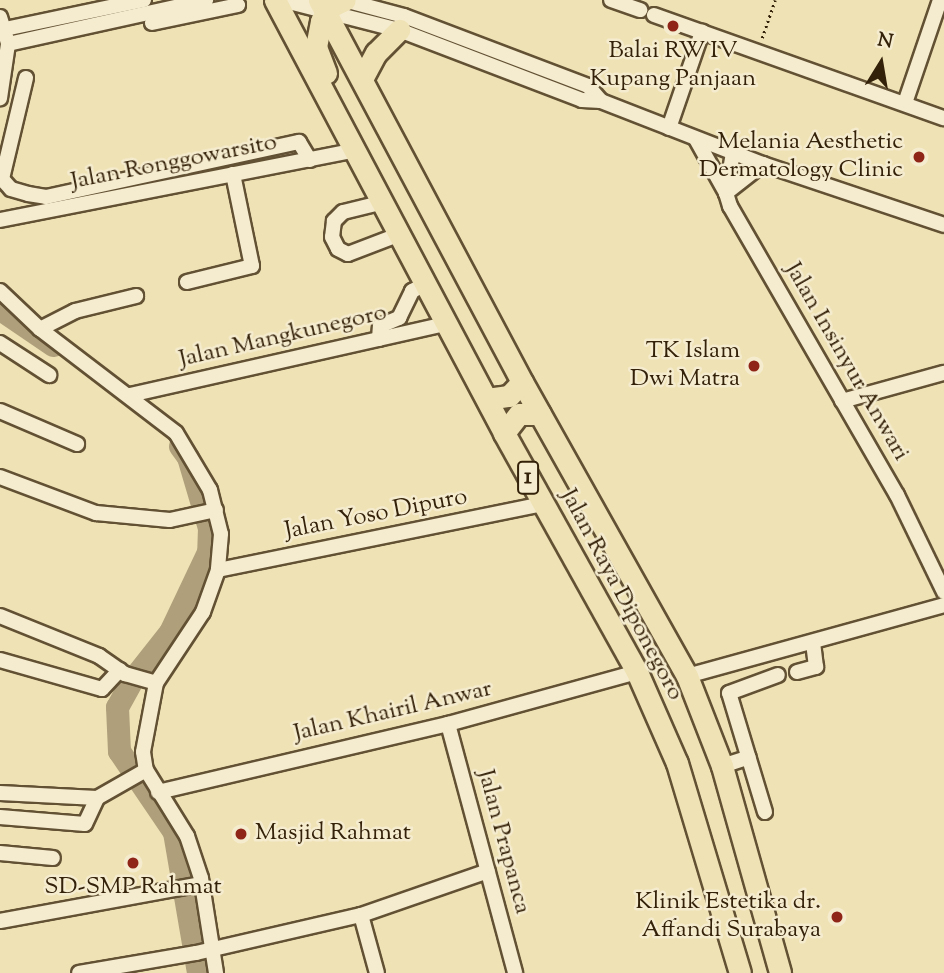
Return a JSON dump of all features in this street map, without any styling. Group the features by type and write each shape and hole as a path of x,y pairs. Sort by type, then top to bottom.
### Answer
{"highway":[{"name":"Jalan Raya Diponegoro","path":"275,0 352,141 504,433 637,672 677,763 740,973"},
{"name":"Jalan Raya Diponegoro","path":"334,3 362,79 522,382 687,676 722,766 780,973"},
{"path":"334,3 316,47 348,115 352,141"},
{"path":"362,79 376,52 399,30"},
{"path":"487,400 509,397 522,382"},
{"path":"504,433 519,414 540,414"}],"street":[{"path":"4,30 144,0"},
{"path":"152,23 173,9 206,0"},
{"path":"281,0 334,3 415,19 588,86 601,101"},
{"path":"611,0 640,10"},
{"path":"905,103 939,0"},
{"path":"334,3 582,100 601,101 763,164 944,225"},
{"path":"4,30 173,9 239,5"},
{"path":"654,15 944,118"},
{"path":"0,98 4,30"},
{"path":"669,128 702,32"},
{"path":"26,78 2,179 11,189 28,194 46,197 299,142 310,160"},
{"name":"Jalan Insinyur Anwari","path":"696,139 897,495 944,592"},
{"name":"Jalan Ronggowarsito","path":"0,220 310,160 352,141"},
{"path":"726,193 733,153"},
{"path":"726,193 763,164"},
{"path":"187,282 253,266 233,174"},
{"path":"384,202 343,212 334,221 332,237 338,249 348,254 400,233"},
{"path":"379,339 380,326 399,318 412,291 426,284"},
{"path":"0,290 40,329 130,395 176,433 194,458 206,513 221,534 218,570 203,612 156,684 147,713 136,774 97,798 0,793"},
{"path":"40,329 75,311 136,296"},
{"name":"Jalan Mangkunegoro","path":"130,395 446,324"},
{"path":"0,343 49,375"},
{"path":"842,401 944,373"},
{"path":"0,411 77,444"},
{"path":"0,477 96,513 138,519 206,513"},
{"name":"Jalan Yoso Dipuro","path":"218,570 543,504"},
{"path":"687,676 944,605"},
{"path":"0,616 99,656 122,672 156,684"},
{"path":"797,672 816,667 813,642"},
{"path":"0,660 102,689 122,672"},
{"name":"Jalan Khairil Anwar","path":"158,792 448,724 637,672"},
{"path":"765,813 729,693 778,676"},
{"name":"Jalan Prapanca","path":"448,724 515,973"},
{"path":"722,766 749,757"},
{"path":"136,774 158,792 187,836 216,973"},
{"path":"22,795 22,819"},
{"path":"0,817 82,824 90,818 97,798"},
{"path":"0,853 53,858"},
{"path":"79,973 196,953 361,915 488,871"},
{"path":"0,921 196,886"},
{"path":"361,915 377,973"}],"path":[{"path":"757,51 775,0"}],"waterway":[{"path":"0,309 53,345"},
{"path":"180,446 188,457 209,528 208,552 170,632 132,680 117,707 119,751 174,832 198,973"}],"place":[{"name":"Balai RW IV Kupang Panjaan","path":"673,26"},
{"name":"Melania Aesthetic Dermatology Clinic","path":"919,157"},
{"name":"TK Islam Dwi Matra","path":"754,366"},
{"name":"Masjid Rahmat","path":"241,834"},
{"name":"SD-SMP Rahmat","path":"133,863"},
{"name":"Klinik Estetika dr. Affandi Surabaya","path":"837,917"}]}
